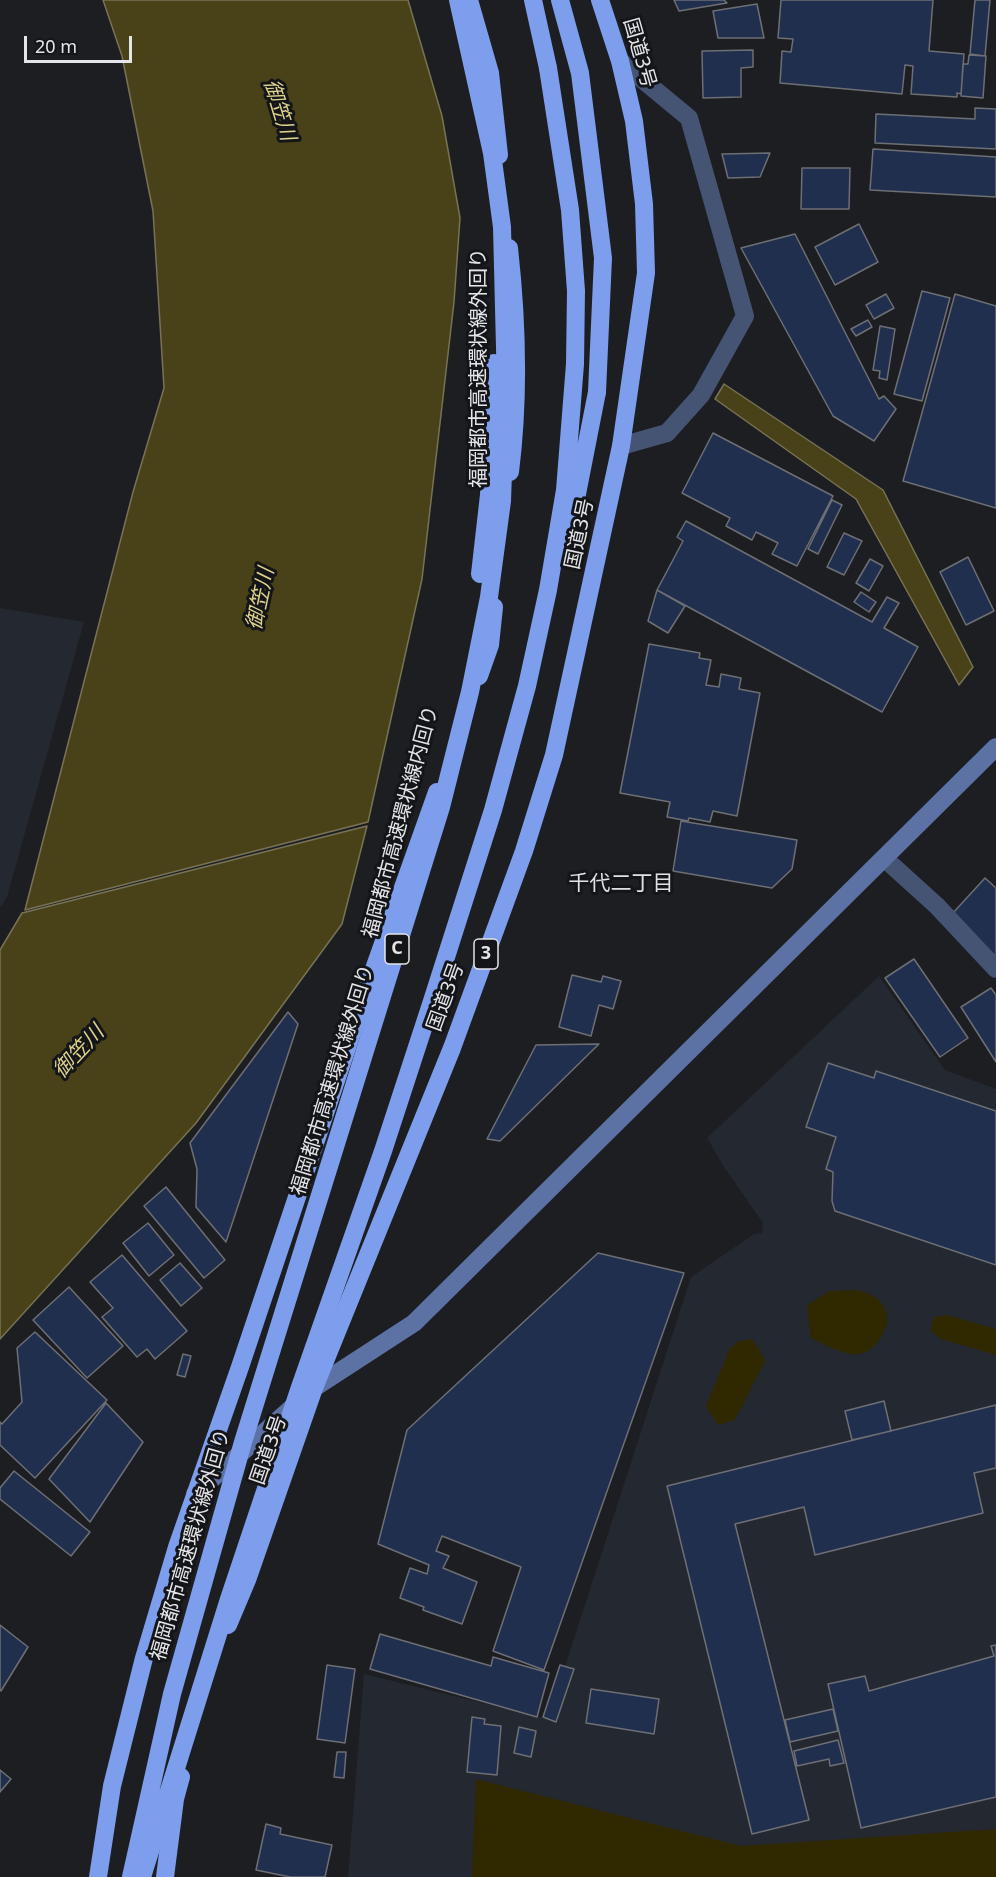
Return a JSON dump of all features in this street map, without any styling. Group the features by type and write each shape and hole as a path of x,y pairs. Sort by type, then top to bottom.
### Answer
{"highway":[{"name":"福岡都市高速環状線内回り","path":"123,1877 194,1582 377,993 435,794 463,675 478,591 489,495 496,287 495,217 488,165 453,0"},
{"name":"福岡都市高速環状線外回り","path":"131,1877 172,1694 243,1442 441,807 470,692 489,597 502,501 506,388 502,227 492,153 458,0"},
{"path":"98,1877 112,1786 144,1658 195,1494 364,997 490,645 515,430 514,288 490,73 469,0"},
{"path":"142,1877 229,1599 383,1151 493,810 527,686 548,591 565,490 575,364 576,291 570,210 549,68 533,0"},
{"path":"149,1877 197,1710 246,1554 390,1155 492,830 558,587 575,513 597,392 603,258 580,73 560,0"},
{"name":"国道3号","path":"165,1877 175,1799 206,1679 247,1580 314,1388 452,1048 524,851 554,755 621,447 646,273 644,204 635,133 620,61 600,0"}],"street":[{"path":"620,61 690,118 745,316 701,395 667,433 621,447"},
{"path":"195,1494 314,1388 414,1323 996,747"},
{"path":"884,858 937,906 996,969"}],"shaded area":[{"path":"0,608 84,622 7,897 0,908"},
{"path":"879,976 945,1070 996,1089 996,1877 348,1877 364,1674 548,1719 691,1277 754,1234 762,1233 763,1223 707,1138"},
{"path":"855,1290 873,1296 879,1301 887,1315 885,1331 871,1349 860,1354 848,1353 811,1338 807,1306 829,1291"},
{"path":"947,1315 996,1329 996,1355 941,1339 931,1331 934,1317"},
{"path":"752,1339 765,1361 735,1420 718,1425 706,1406 730,1348 739,1341"},
{"path":"476,1779 741,1846 996,1829 996,1877 472,1877"}],"water":[{"name":"御笠川","path":"103,0 408,0 442,116 460,218 454,302 422,579 368,822 25,910 133,492 164,388 153,211 122,56"},
{"path":"724,384 883,490 973,667 959,685 856,499 715,399"},
{"name":"御笠川","path":"367,826 342,924 196,1123 0,1339 0,950 22,913"}],"building":[{"path":"674,0 724,0 727,3 679,11"},
{"path":"781,0 933,0 929,51 964,54 961,94 957,93 957,97 911,94 913,66 905,65 902,94 780,83 782,51 791,52 793,39 778,38"},
{"path":"975,0 990,0 985,56 970,54"},
{"path":"757,4 764,38 718,38 713,11"},
{"path":"753,50 753,67 741,68 741,97 703,98 702,51"},
{"path":"969,55 986,56 983,98 961,96 963,64 968,64"},
{"path":"975,108 996,109 996,149 875,143 876,114 975,119"},
{"path":"873,149 996,157 996,197 870,190"},
{"path":"770,153 760,177 728,178 722,154"},
{"path":"802,168 850,168 849,209 801,209"},
{"path":"859,224 878,262 835,285 815,247"},
{"path":"795,234 879,399 884,396 896,409 874,441 833,416 741,248"},
{"path":"922,291 950,298 922,401 894,394"},
{"path":"886,294 894,308 874,319 866,305"},
{"path":"955,294 996,306 996,508 903,481"},
{"path":"868,320 872,327 856,336 851,329"},
{"path":"880,326 895,329 887,380 879,378 880,371 873,370"},
{"path":"713,433 833,496 797,566 772,554 778,543 756,532 752,540 726,526 730,518 682,493"},
{"path":"832,500 842,505 818,554 808,549"},
{"path":"686,521 872,622 887,597 899,603 884,628 918,647 882,712 657,590 683,541 677,537"},
{"path":"844,533 862,541 844,575 827,567"},
{"path":"968,557 994,611 966,625 940,572"},
{"path":"870,559 883,566 869,591 856,583"},
{"path":"657,590 685,606 668,633 648,621"},
{"path":"861,592 876,602 869,612 854,602"},
{"path":"649,644 700,653 699,658 711,660 706,685 719,687 721,674 741,678 739,689 760,693 737,816 713,811 710,822 667,817 670,802 620,793"},
{"path":"681,821 797,840 792,869 772,888 673,871"},
{"path":"985,878 996,888 996,957 952,914"},
{"path":"914,959 968,1038 940,1057 885,978"},
{"path":"572,975 601,982 603,976 621,981 613,1009 599,1005 591,1036 559,1027"},
{"path":"991,988 996,995 996,1062 961,1007"},
{"path":"288,1012 298,1024 226,1242 196,1207 197,1169 190,1143"},
{"path":"599,1044 500,1141 487,1139 536,1045"},
{"path":"828,1063 874,1078 876,1071 996,1111 996,1265 835,1211 832,1201 833,1172 826,1169 836,1137 806,1127"},
{"path":"166,1187 225,1260 204,1278 144,1206"},
{"path":"148,1223 174,1255 149,1276 123,1243"},
{"path":"598,1253 684,1273 544,1670 493,1651 521,1567 442,1536 436,1551 449,1556 443,1568 477,1582 462,1624 423,1610 424,1607 400,1598 410,1568 427,1574 429,1565 378,1544 407,1430"},
{"path":"122,1255 187,1331 155,1359 147,1349 137,1357 102,1317 113,1308 90,1282"},
{"path":"180,1263 202,1288 181,1306 160,1280"},
{"path":"69,1287 123,1346 87,1378 33,1320"},
{"path":"35,1332 107,1400 35,1478 0,1445 0,1422 2,1424 22,1402 17,1348"},
{"path":"183,1354 191,1356 185,1377 177,1375"},
{"path":"884,1401 891,1431 852,1440 845,1411"},
{"path":"106,1403 143,1442 90,1522 49,1479"},
{"path":"996,1405 996,1468 974,1473 983,1513 815,1555 804,1507 735,1524 809,1820 752,1834 667,1486"},
{"path":"14,1471 90,1532 71,1556 0,1499 0,1488"},
{"path":"0,1625 28,1647 1,1691 0,1690"},
{"path":"380,1634 491,1666 493,1657 549,1673 537,1717 370,1669"},
{"path":"996,1645 996,1797 861,1828 828,1684 865,1676 869,1691 994,1656 991,1646"},
{"path":"327,1665 355,1669 345,1743 317,1739"},
{"path":"560,1665 574,1669 556,1722 543,1717"},
{"path":"591,1689 659,1699 654,1734 586,1723"},
{"path":"833,1709 838,1731 790,1742 785,1720"},
{"path":"472,1717 485,1719 484,1724 501,1726 497,1775 467,1772"},
{"path":"519,1727 536,1731 531,1757 514,1753"},
{"path":"838,1740 844,1763 830,1766 829,1759 797,1766 794,1751"},
{"path":"337,1752 346,1752 344,1778 334,1777"},
{"path":"0,1770 11,1779 0,1792"},
{"path":"266,1824 281,1828 280,1834 332,1845 325,1877 290,1877 256,1870"}],"district":[{"name":"千代二丁目","path":"621,884"}]}
